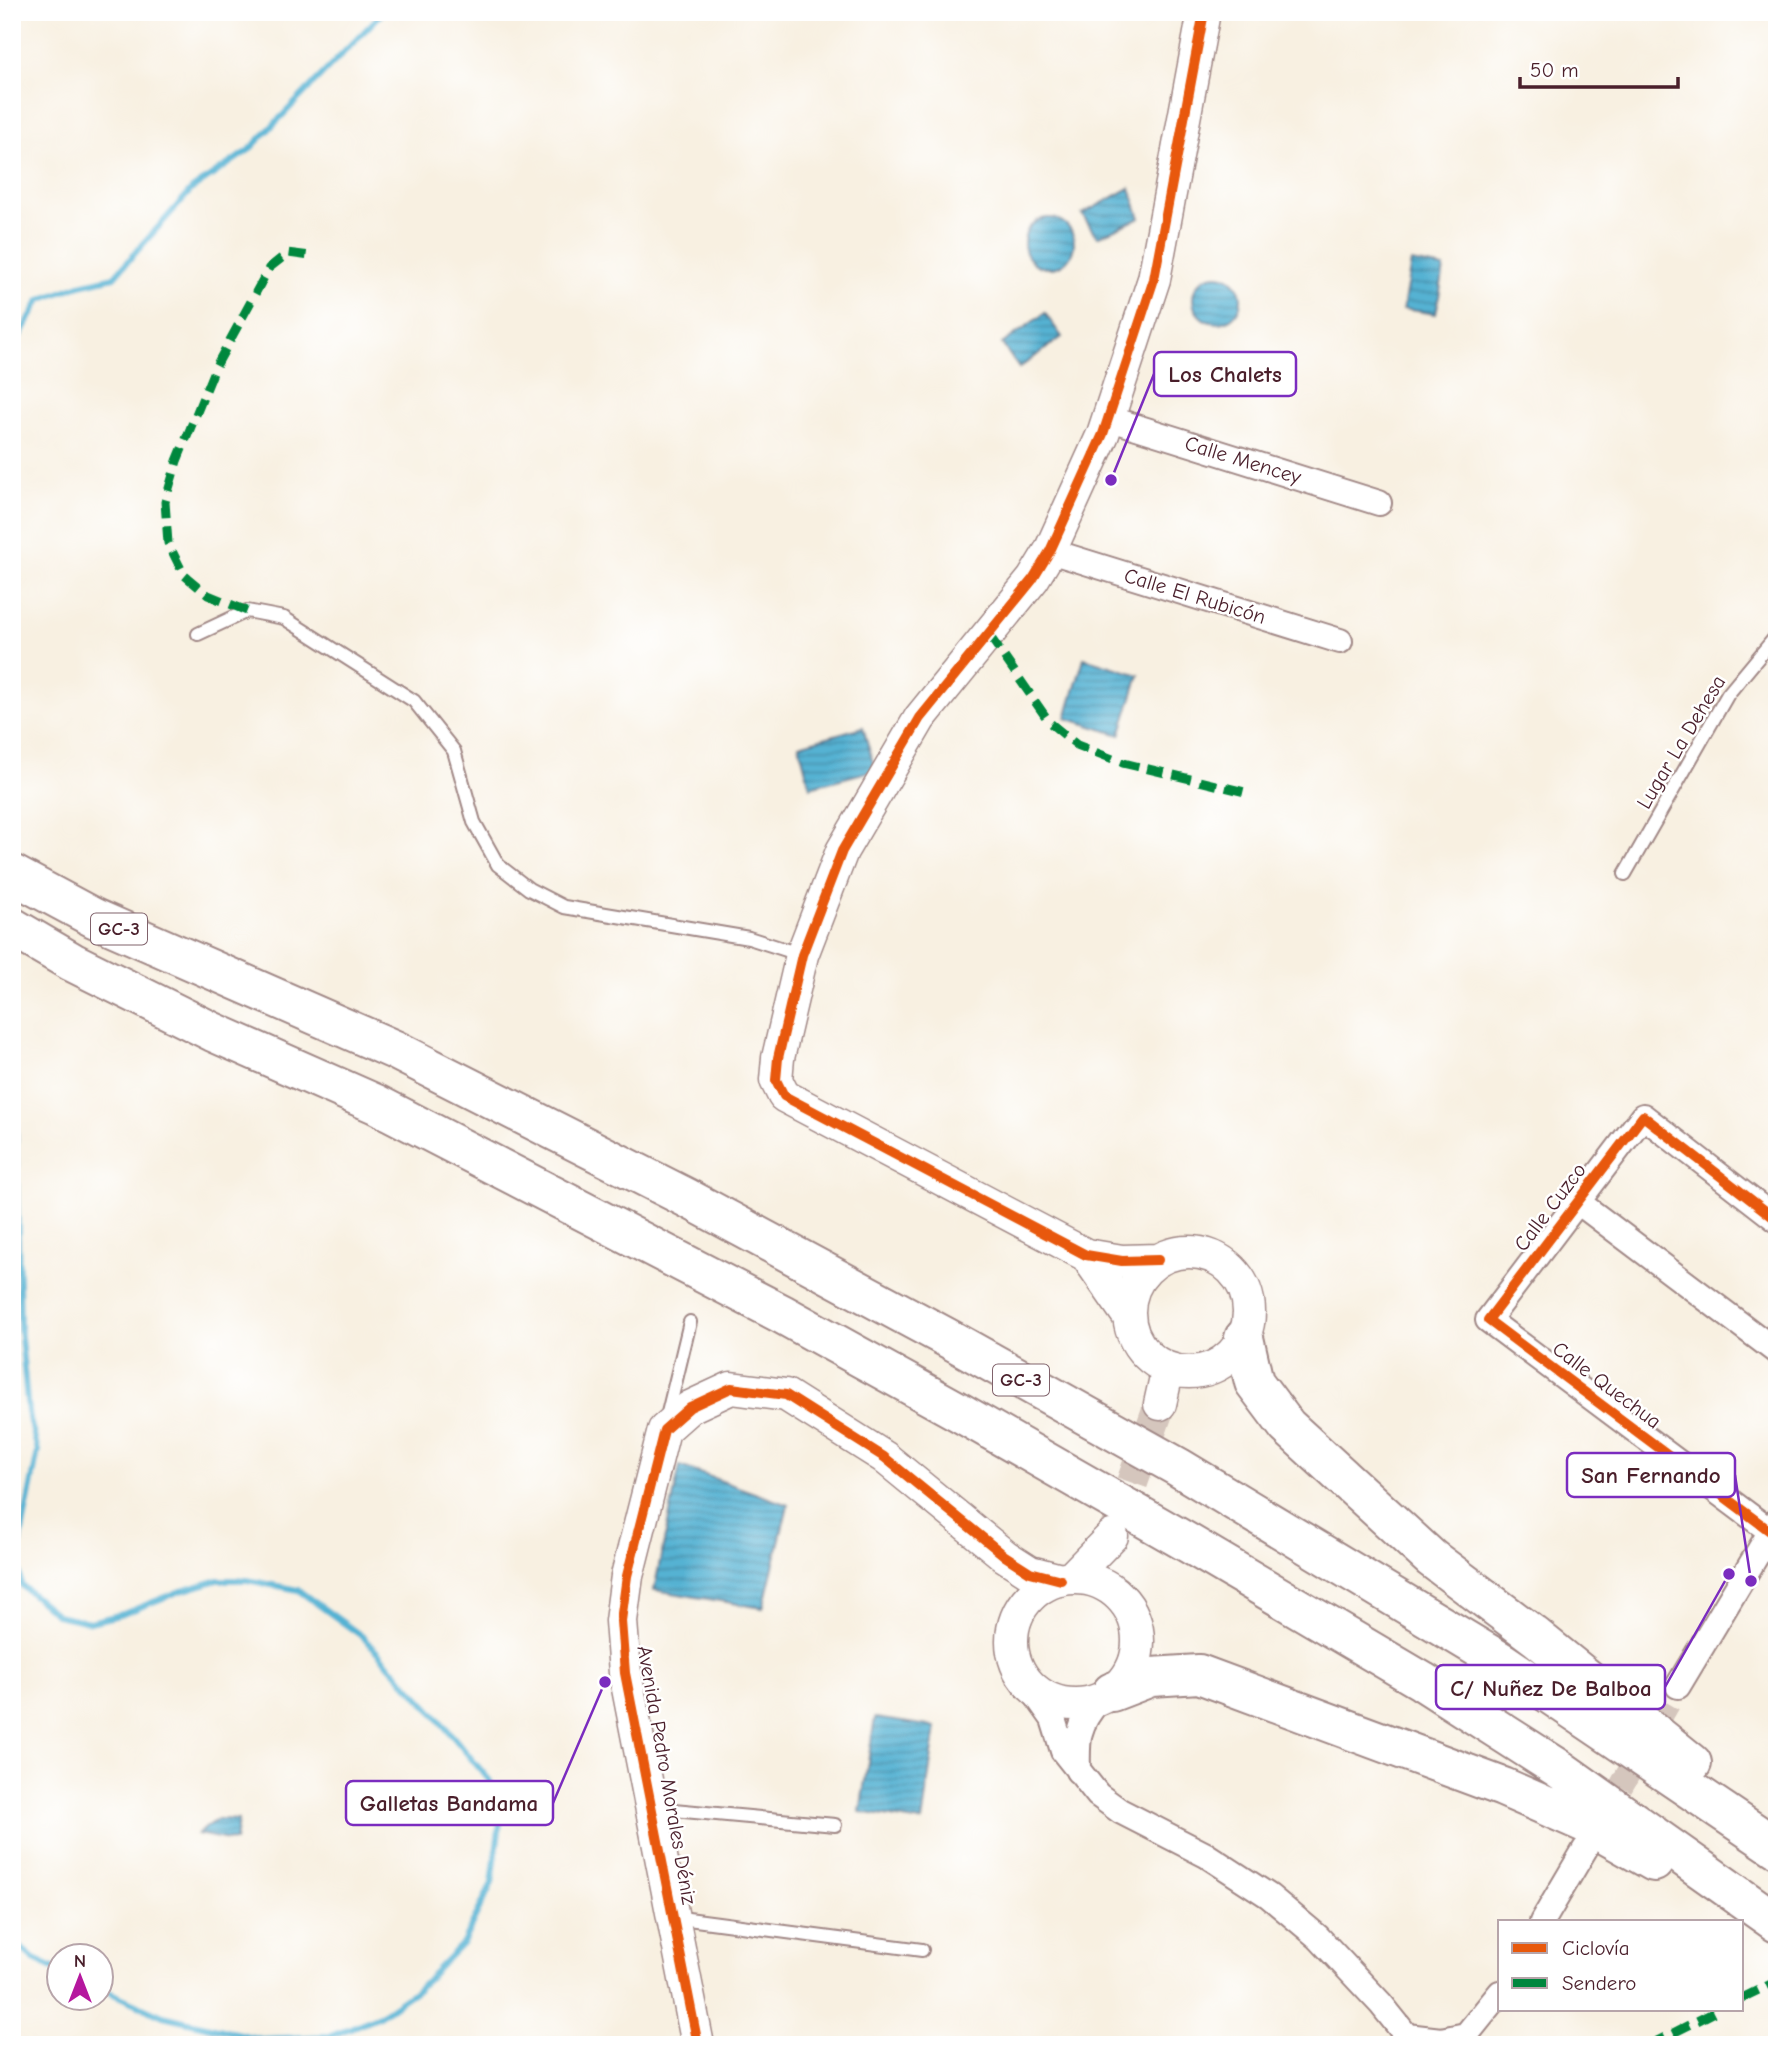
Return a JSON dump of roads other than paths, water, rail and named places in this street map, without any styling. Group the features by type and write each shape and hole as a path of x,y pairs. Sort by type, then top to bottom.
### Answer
{"highway":[{"name":"GC-3","path":"12,874 94,918 395,1050 803,1259 1154,1454 1502,1662 1777,1848"},
{"name":"GC-3","path":"12,927 72,962 209,1030 376,1104 782,1314 961,1413 1422,1681 1558,1768 1765,1924"},
{"path":"12,953 57,980 145,1023 209,1030"},
{"path":"1244,1338 1254,1382 1287,1426 1431,1558 1536,1637 1777,1829"},
{"path":"1106,1696 1151,1677 1199,1674 1503,1787 1585,1823 1765,1924"}],"street":[{"path":"1158,1260 1122,1261 1086,1255 784,1096 776,1080 778,1058 802,955 842,851 920,718 1033,579 1050,551 1103,434 1154,279 1203,12"},
{"name":"Calle Mencey","path":"1108,418 1379,503"},
{"name":"Calle El Rubicón","path":"1050,551 1340,641"},
{"name":"Calle Cuzco","path":"1488,1320 1643,1116 1777,1220"},
{"path":"1577,1202 1777,1352"},
{"path":"1195,1252 1214,1257 1230,1268 1242,1283 1249,1300 1249,1320 1244,1338 1234,1353 1220,1364 1186,1372 1168,1368 1153,1360 1141,1348 1133,1334 1129,1317 1130,1300 1145,1271 1158,1260 1176,1253 1195,1252"},
{"path":"1086,1255 1129,1317"},
{"name":"Calle Quechua","path":"1488,1320 1773,1526"},
{"path":"1160,1404 1168,1368"},
{"path":"664,1430 690,1407 731,1388 786,1395 884,1457 988,1543 1030,1572 1066,1579 1087,1579 1116,1593 1128,1607 1136,1625 1138,1644 1135,1662 1126,1679 1084,1717 1077,1740 1078,1771"},
{"name":"Avenida Pedro Morales Déniz","path":"664,1430 627,1576 621,1621 625,1672 698,2045"},
{"path":"1678,1686 1773,1526"},
{"path":"1116,1593 1112,1570 1112,1536 1066,1579 1043,1587 1027,1599 1017,1615 1011,1634 1012,1654 1019,1672 1053,1719 1063,1751 1098,1795 1120,1811 1206,1854 1269,1896 1318,1937 1381,2004 1409,2042 1462,2040 1498,1995"},
{"path":"988,1543 1007,1577 1017,1615"},
{"path":"1031,1688 1046,1698 1063,1704 1081,1704 1106,1696"},
{"path":"1543,1920 1585,1849"}],"lane":[{"path":"198,634 247,611 284,618 414,701 454,751 474,822 498,865 529,889 564,907 749,938 802,955"},
{"name":"Lugar La Dehesa","path":"1625,874 1728,694 1777,635"},
{"name":"Avenida Pedro Morales Déniz","path":"664,1430 690,1322"},
{"path":"652,1808 835,1825"},
{"path":"673,1917 922,1950"}],"water":[{"path":"1130,188 1140,218 1097,237 1082,214"},
{"path":"1049,218 1067,225 1074,243 1067,261 1049,268 1031,261 1024,243 1031,225"},
{"path":"1411,262 1444,268 1436,314 1403,309"},
{"path":"1217,275 1234,282 1241,299 1234,316 1217,323 1200,316 1193,299 1200,282"},
{"path":"1045,313 1062,337 1019,368 1002,344"},
{"path":"1084,658 1139,675 1120,735 1066,718"},
{"path":"863,727 875,770 810,787 799,745"},
{"path":"680,1466 788,1505 763,1608 654,1590"},
{"path":"875,1718 936,1727 922,1822 860,1812"},
{"path":"218,1819 238,1820 235,1841 197,1834"}],"waterway":[{"path":"12,349 40,300 80,285 114,277 192,189 249,150 383,12"},
{"path":"12,531 17,631 12,731"},
{"path":"12,1065 20,1327 28,1412 38,1451 17,1557 21,1585 57,1615 90,1622 123,1614 178,1592 218,1580 247,1580 298,1590 363,1637 430,1709 490,1781 500,1822 492,1883 463,1943 418,1989 379,2016 331,2036 261,2039 163,2016 116,1995"},
{"path":"12,1940 34,1959 46,1965"}],"tunnel":[{"path":"1116,1528 1160,1404"},
{"path":"1603,1818 1678,1686"}],"place":[{"name":"Los Chalets","path":"1111,480"},
{"name":"C/ Nuñez De Balboa","path":"1729,1574"},
{"name":"San Fernando","path":"1751,1581"},
{"name":"Galletas Bandama","path":"605,1682"}]}
